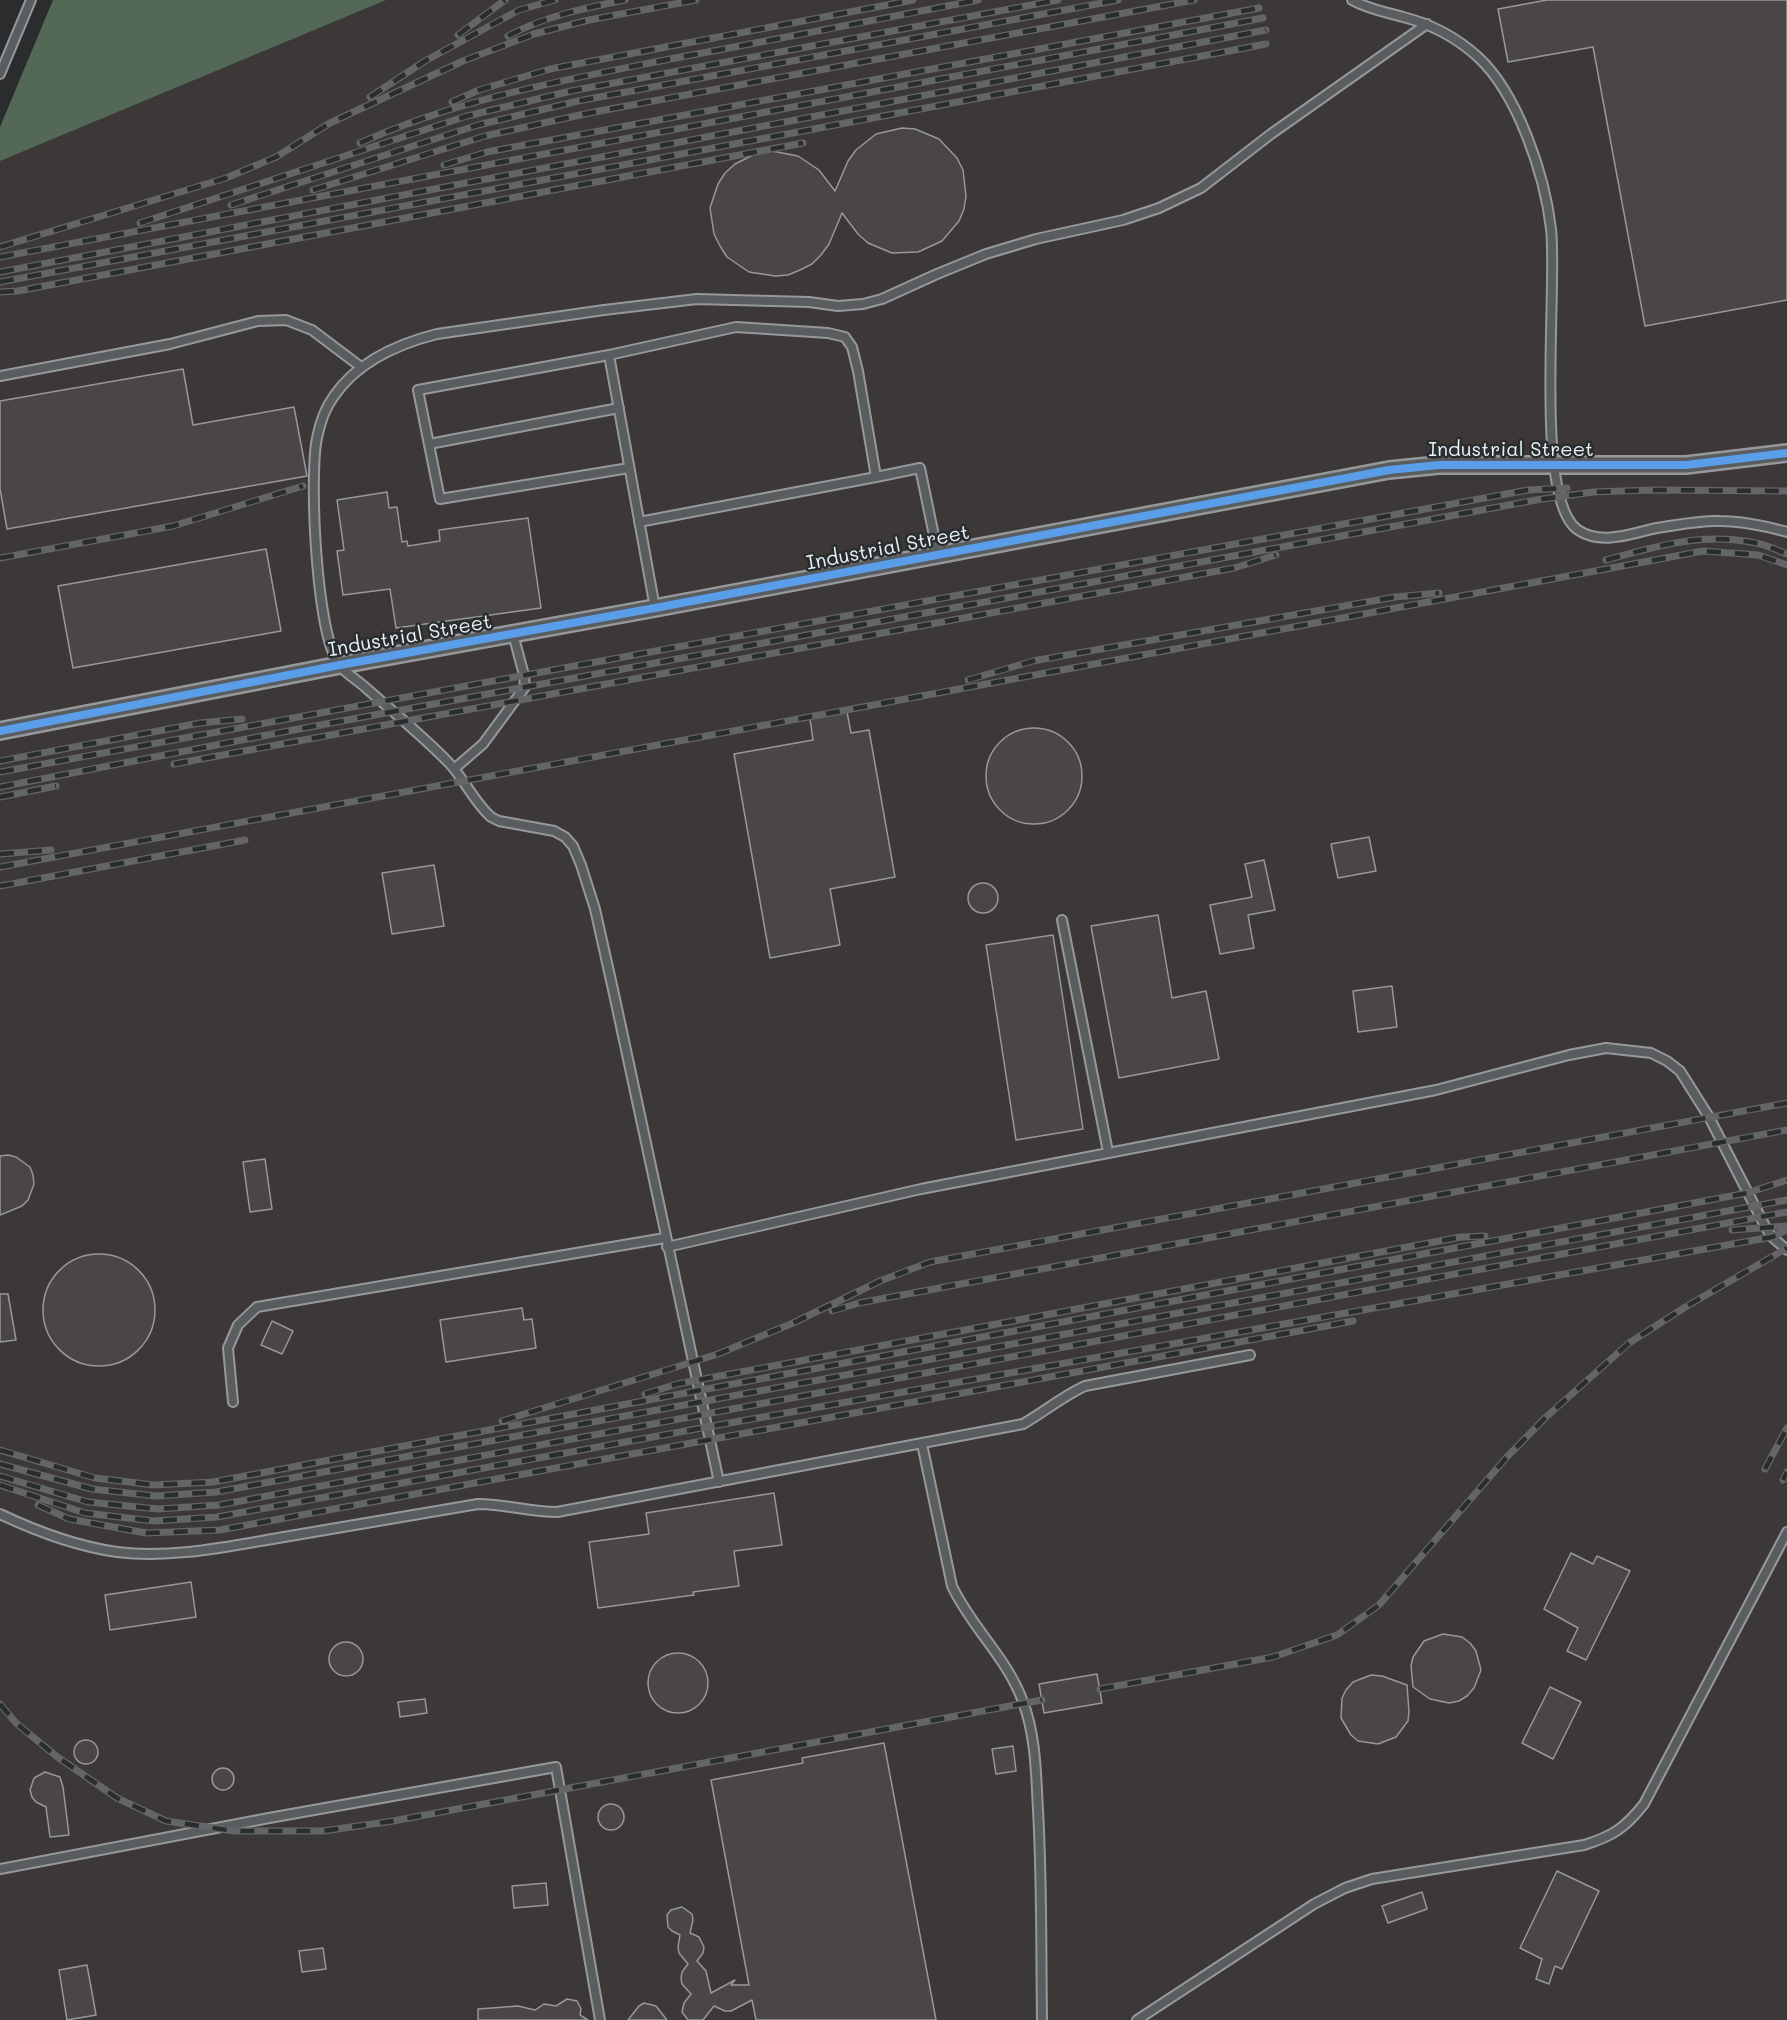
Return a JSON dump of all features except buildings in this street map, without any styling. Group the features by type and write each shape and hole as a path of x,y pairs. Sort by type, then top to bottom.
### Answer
{"street":[{"name":"Industrial Street","path":"0,731 339,665 1389,470 1439,465 1686,465 1787,453"}],"lane":[{"path":"0,74 31,0"},
{"path":"1352,0 1376,11 1427,24 1460,42 1480,59 1501,87 1519,118 1533,150 1545,192 1552,240 1549,359 1554,465 1557,488 1568,519 1577,529 1589,536 1602,538 1721,521 1758,525 1787,532"},
{"path":"719,1482 595,909 573,846 565,837 554,831 499,821 491,817 454,769 339,665 328,634 318,581 314,486 316,439 322,417 333,397 361,367 385,352 410,341 437,334 697,299 809,302 838,306 863,304 882,299 986,254 1036,239 1123,220 1159,208 1201,188 1271,134 1427,24"},
{"path":"0,376 170,344 258,321 286,320 312,330 361,367"},
{"path":"630,468 440,500 418,390 609,355 736,327 828,333 845,337 852,347 876,477"},
{"path":"609,355 655,608"},
{"path":"429,444 618,408"},
{"path":"639,522 920,468 938,555"},
{"path":"454,769 483,744 525,687 513,634"},
{"path":"1062,920 1108,1152"},
{"path":"233,1402 228,1348 238,1325 257,1307 666,1242 1108,1152 1436,1090 1569,1055 1606,1048 1651,1053 1680,1071 1709,1117 1766,1228 1772,1237 1787,1250"},
{"path":"0,1514 41,1533 76,1545 118,1552 158,1553 208,1550 478,1503 501,1504 536,1512 557,1512 1023,1424 1050,1408 1069,1393 1085,1386 1250,1354"},
{"path":"922,1444 952,1586 961,1605 1014,1681 1024,1703 1035,1756 1041,1863 1042,2020"},
{"path":"1137,2020 1314,1904 1345,1888 1372,1879 1584,1845 1616,1833 1644,1804 1787,1532"},
{"path":"0,1869 556,1767 600,2020"}],"shaded area":[{"path":"383,0 1787,0 1787,2020 0,2020 0,158"}],"green space":[{"path":"53,0 386,0 0,161 0,127"}],"railway":[{"path":"458,35 505,0"},
{"path":"370,97 425,61 519,10 555,0"},
{"path":"508,36 551,18 625,0"},
{"path":"0,247 226,178 276,157 330,123 463,61 534,34 589,20 696,0"},
{"path":"452,102 479,90 550,69 913,0"},
{"path":"360,143 435,114 512,92 978,0"},
{"path":"140,223 467,116 571,91 1058,0"},
{"path":"231,205 478,125 578,101 1118,0"},
{"path":"313,190 485,136 589,113 1194,0"},
{"path":"444,165 487,152 1259,8"},
{"path":"0,257 1263,18"},
{"path":"0,272 1266,30"},
{"path":"0,282 1266,44"},
{"path":"0,292 18,291 803,143"},
{"path":"0,558 173,526 303,486"},
{"path":"0,772 1528,490 1567,488"},
{"path":"0,787 288,731 1536,500 1593,492 1787,491"},
{"path":"1606,560 1680,542 1717,539 1756,543 1787,554"},
{"path":"0,867 1703,551 1758,555 1787,565"},
{"path":"174,764 1234,568 1276,555"},
{"path":"968,680 1033,661 1395,597 1439,593"},
{"path":"0,761 200,723 242,719"},
{"path":"0,797 56,786"},
{"path":"0,886 245,840"},
{"path":"0,854 51,850"},
{"path":"502,1421 718,1354 793,1323 880,1281 930,1262 1787,1103"},
{"path":"832,1311 859,1303 1787,1130"},
{"path":"0,1450 95,1478 154,1485 213,1482 1747,1193 1787,1180"},
{"path":"0,1464 92,1489 156,1496 216,1492 1787,1200"},
{"path":"0,1476 88,1502 158,1509 219,1505 1787,1212"},
{"path":"1732,1230 1787,1226"},
{"path":"0,1485 85,1513 154,1521 217,1517 1772,1237 1787,1230"},
{"path":"645,1394 677,1384 1461,1237 1485,1236"},
{"path":"1100,1689 1273,1657 1337,1635 1379,1605 1506,1458 1545,1418 1629,1343 1687,1306 1787,1248"},
{"path":"38,1505 69,1519 146,1533 220,1530 1353,1321"},
{"path":"1765,1469 1787,1428"},
{"path":"1783,1480 1787,1472"},
{"path":"0,1704 16,1723 56,1756 117,1798 166,1821 234,1831 323,1831 393,1821 1042,1700"}],"cycle path":[{"path":"0,731 340,665 1389,470 1439,465 1686,465 1787,453"}]}
